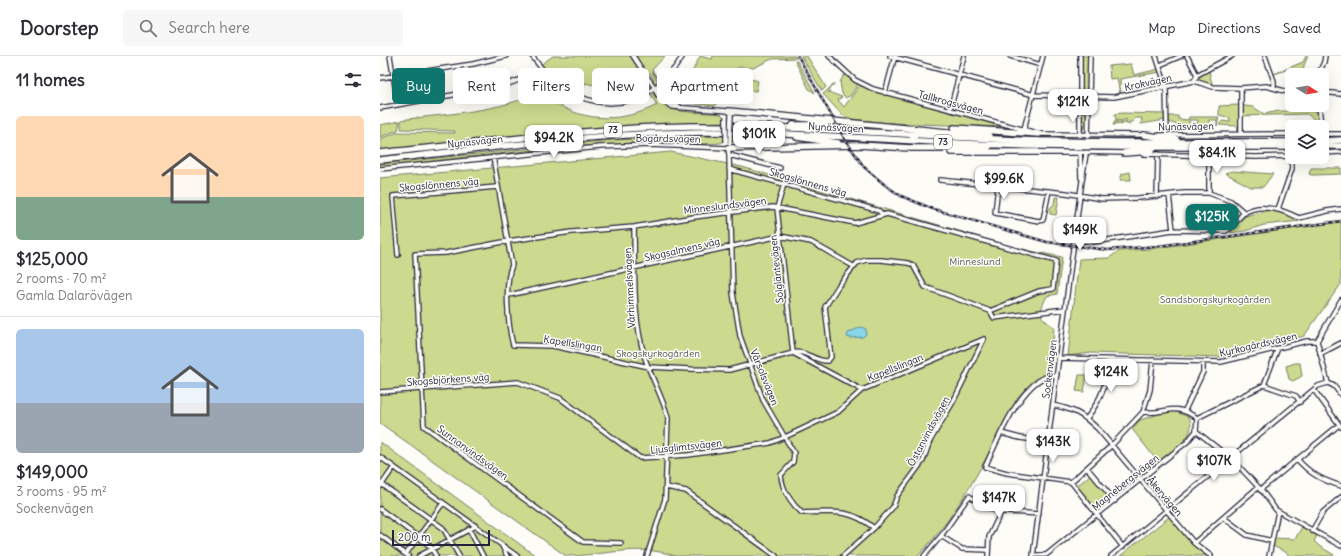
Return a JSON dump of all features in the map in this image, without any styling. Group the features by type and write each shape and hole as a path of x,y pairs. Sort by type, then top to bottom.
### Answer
{"highway":[{"path":"728,114 925,129 960,129 1040,134"},
{"path":"752,127 854,124"},
{"name":"Nynäsvägen","path":"380,153 598,131 689,126 752,127 1012,143"},
{"path":"925,129 1012,143"},
{"name":"Nynäsvägen","path":"380,160 605,136 664,133 789,134 1012,143 1285,148"},
{"path":"741,133 795,137 858,145"},
{"path":"1144,135 1202,143"},
{"path":"1329,141 1341,140"},
{"name":"Nynäsvägen","path":"1119,144 1285,142"},
{"path":"728,144 858,145 961,149 1012,143"},
{"path":"1329,146 1341,146"},
{"path":"1124,153 1202,150 1213,147"},
{"path":"911,148 952,152 1080,152"}],"street":[{"path":"390,56 392,69"},
{"path":"445,68 473,64 506,56"},
{"path":"532,56 540,68"},
{"path":"633,56 655,88 659,98 665,103 673,107 680,106 728,114 729,154 780,168"},
{"path":"584,100 602,103 629,100 655,88 675,69 683,56"},
{"name":"Tallkrogsvägen","path":"829,56 855,80 885,93 1040,134 1080,135"},
{"path":"885,93 893,56"},
{"name":"Krokvägen","path":"893,56 1034,94 1080,97 1114,97 1194,81 1213,87 1240,88 1261,85 1285,91"},
{"path":"950,110 964,56"},
{"path":"1010,56 1041,65"},
{"path":"1024,129 1043,56"},
{"name":"Sockenvägen","path":"1080,56 1080,152 1082,185"},
{"name":"Sockenvägen","path":"1034,555 1074,240 1089,136 1090,56"},
{"path":"1156,56 1166,86 1167,134"},
{"path":"1160,65 1181,56"},
{"path":"1187,56 1197,75"},
{"path":"1194,81 1197,75 1232,56"},
{"path":"1265,56 1274,81 1274,88"},
{"path":"1321,68 1325,56"},
{"path":"380,78 392,76"},
{"path":"380,108 503,86 518,80"},
{"path":"1240,88 1241,134"},
{"path":"1329,93 1341,94"},
{"name":"Nynäsvägen","path":"1080,135 1285,134"},
{"path":"1329,134 1341,134"},
{"name":"Bogårdsvägen","path":"380,169 600,146 728,144"},
{"path":"1080,152 1285,156"},
{"path":"1329,153 1341,152"},
{"name":"Vårsolsvägen","path":"729,154 731,246 735,307 740,336 765,405 785,437 795,457 793,462 782,473 781,478 793,506 802,513 834,512 850,514 861,518 874,528"},
{"path":"1157,197 1158,154"},
{"path":"1209,193 1210,155"},
{"name":"Kapellslingan","path":"493,157 512,265 509,272 509,295 510,336 513,345 553,346 649,367 729,370 750,366 793,353 801,353 819,360 828,361 831,357 825,307 853,266"},
{"path":"1278,208 1292,169 1292,164"},
{"name":"Skogslönnens väg","path":"729,169 866,207 882,214"},
{"path":"940,180 1049,191 1102,199 1209,193 1231,202 1245,213"},
{"name":"Solgläntevägen","path":"784,184 777,208 793,353"},
{"name":"Skogslönnens väg","path":"398,255 393,196 497,186"},
{"path":"998,186 995,213 1042,221 1049,191"},
{"path":"1168,195 1174,230"},
{"name":"Minneslundsvägen","path":"415,254 446,253 508,241 572,232 634,227 667,220 777,208 856,223 882,214"},
{"path":"1074,240 1094,242 1174,230 1226,231 1245,213 1266,209 1278,208 1299,218 1341,209"},
{"path":"853,266 866,260 908,263 913,265 924,287 990,310 1039,291 1053,289 1056,261 888,214 882,214"},
{"name":"Vårhimmelsvägen","path":"634,227 634,268 639,335 645,360 666,406 668,418 666,487 661,512 647,556"},
{"name":"Skogsalmens väg","path":"509,295 780,236 811,242 853,266"},
{"name":"Sunnanvindsvägen","path":"415,254 424,426 583,542 621,544"},
{"path":"1328,383 1317,341 1341,300"},
{"path":"990,310 994,318 1065,309"},
{"name":"Kapellslingan","path":"793,353 862,390 984,339"},
{"name":"Östanvindsvägen","path":"843,556 874,528 893,506 902,490 923,461 930,441 953,402 984,339"},
{"name":"Kyrkogårdsvägen","path":"1059,358 1221,362 1307,341 1317,341"},
{"path":"1320,354 1341,343"},
{"path":"1264,386 1278,348"},
{"path":"1086,418 1098,403 1106,384 1108,359"},
{"path":"1071,482 1112,446 1143,412 1150,390 1153,360"},
{"path":"1185,410 1203,372 1203,362"},
{"path":"1057,375 1049,375 1023,394 1001,433 985,467 1007,474 1071,482 1123,547"},
{"name":"Skogsbjörkens väg","path":"380,392 518,382"},
{"name":"Ljusglimtsvägen","path":"518,382 560,398 640,458 724,450 770,443 838,412 862,390"},
{"path":"1111,556 1320,385 1328,383 1334,386 1341,395"},
{"path":"1197,418 1264,386 1296,396 1300,402"},
{"path":"1194,543 1259,489 1340,426 1314,390"},
{"name":"Åkervägen","path":"1053,405 1070,408 1086,418 1098,429 1194,543 1211,556"},
{"path":"1143,412 1151,413 1172,408 1185,410 1197,418"},
{"path":"1197,418 1196,431 1231,458 1278,511 1341,546"},
{"name":"Magnebergsvägen","path":"1034,555 1046,555 1098,515 1187,442 1196,431"},
{"path":"1001,433 1020,438 1048,442"},
{"path":"380,457 517,556"},
{"path":"1297,459 1307,471 1320,479 1341,486"},
{"path":"394,467 381,485 443,528 459,556"},
{"path":"1087,468 1115,501"},
{"path":"666,487 686,491 776,556"},
{"path":"924,556 941,536 969,496 996,511 1039,514"},
{"path":"1312,531 1323,512 1341,498"},
{"path":"380,535 407,555 418,537 443,503"},
{"path":"380,509 418,537 432,549 436,556"},
{"path":"1269,556 1278,511"},
{"path":"988,556 988,537 1001,512"},
{"path":"1224,518 1247,535 1272,541"},
{"path":"419,556 476,526"},
{"path":"469,529 483,556"},
{"path":"941,536 962,549 988,550"},
{"path":"500,544 506,556"},
{"path":"978,550 978,556"}],"green space":[{"path":"553,56 665,56 652,70 657,78 652,71 657,81 656,85 649,74 649,68 592,68 592,84 585,83 584,86 584,68 543,68 540,65"},
{"path":"700,56 712,59 713,56 796,56 797,58 772,59 753,68 694,68"},
{"path":"801,56 807,56 826,87 822,91"},
{"path":"1082,56 1088,56 1087,94 1082,94"},
{"path":"1306,56 1308,56 1304,68 1288,68 1303,62"},
{"path":"795,61 797,61 815,93 809,89"},
{"path":"1131,64 1134,75 1159,69 1160,72 1120,79 1120,94 1117,78 1110,79 1109,66"},
{"path":"1209,71 1212,84 1204,82 1199,78 1201,75"},
{"path":"844,75 858,84 851,95 846,98 842,94 840,82"},
{"path":"753,80 758,81 756,91 753,91"},
{"path":"835,83 828,92 842,97 838,100 844,107 860,85 873,91 1009,127 888,123 852,119 842,115 823,94"},
{"path":"652,92 657,98 657,104 662,104 674,110 721,114 724,117 724,122 614,126 380,150 380,139 398,132 455,133 455,131 401,129 401,120 480,110 510,104 518,100 518,104 557,104 579,114 592,117 619,117 645,111 657,105 650,93"},
{"path":"1083,99 1087,100 1087,129 1083,129"},
{"path":"697,104 716,104 715,106"},
{"path":"1238,105 1253,107 1264,114 1279,111 1317,112 1318,120 1315,120 1307,114 1239,116 1238,131 1237,126 1219,125 1222,121 1230,122 1230,118 1219,115 1219,106"},
{"path":"1115,114 1165,114 1165,120 1141,124 1142,118 1135,118 1133,122 1129,122 1129,125 1127,122 1126,124 1122,123 1122,125 1115,123 1115,125 1113,125 1115,120 1117,122 1126,122 1126,119 1122,121 1116,120"},
{"path":"1169,116 1178,116 1178,119 1188,120 1189,117 1219,117 1217,126 1217,120 1209,120 1208,126 1197,126 1198,120 1189,120 1190,126 1180,126 1169,122"},
{"path":"400,121 398,130 380,137 380,125"},
{"path":"852,126 930,131 963,135 827,128"},
{"path":"724,136 723,142 718,143 639,143 574,147 380,167 380,164 612,140"},
{"path":"826,139 963,146 963,147 865,144"},
{"name":"Skogskyrkogården","path":"671,152 742,167 1020,249 1062,257 1057,294 1047,296 1041,311 1042,317 1054,327 1051,371 1025,389 1018,397 974,480 948,520 918,556 675,556 662,552 635,550 566,556 380,423 380,178"},
{"path":"1311,168 1341,168 1341,174 1312,175 1309,174"},
{"path":"1232,171 1273,174 1263,187 1251,187 1225,173"},
{"path":"1130,172 1131,180 1120,180 1122,174"},
{"path":"1055,197 1059,197 1056,215 1050,214 1050,208 1054,204"},
{"path":"1270,210 1278,211 1300,221 1264,225 1245,231 1230,233 1245,216"},
{"name":"Sandsborgskyrkogården","path":"1341,222 1341,284 1304,336 1222,357 1091,353 1068,356 1079,259 1109,258 1119,251 1149,249"},
{"path":"1300,363 1302,376 1293,381 1289,379 1286,366"},
{"path":"1079,375 1087,375 1084,392 1076,391"},
{"path":"1172,410 1189,417 1191,424 1190,431 1187,437 1176,448 1158,462 1132,429 1140,420"},
{"path":"380,442 536,556 380,556"},
{"path":"1091,474 1113,500 1098,512 1077,486"},
{"path":"1169,517 1172,518 1197,548 1208,556 1120,556"},
{"path":"1302,527 1317,536 1314,541 1319,546 1334,555 1289,556 1287,553 1273,546 1274,538 1295,539"}],"water":[{"path":"861,327 866,329 866,334 863,337 847,337 848,333"}],"railway":[{"path":"798,56 844,138 864,167 885,185 901,196 933,209 1047,242 1107,250 1158,246 1341,221"}],"park label":[{"name":"Minneslund","path":"975,261"}]}
